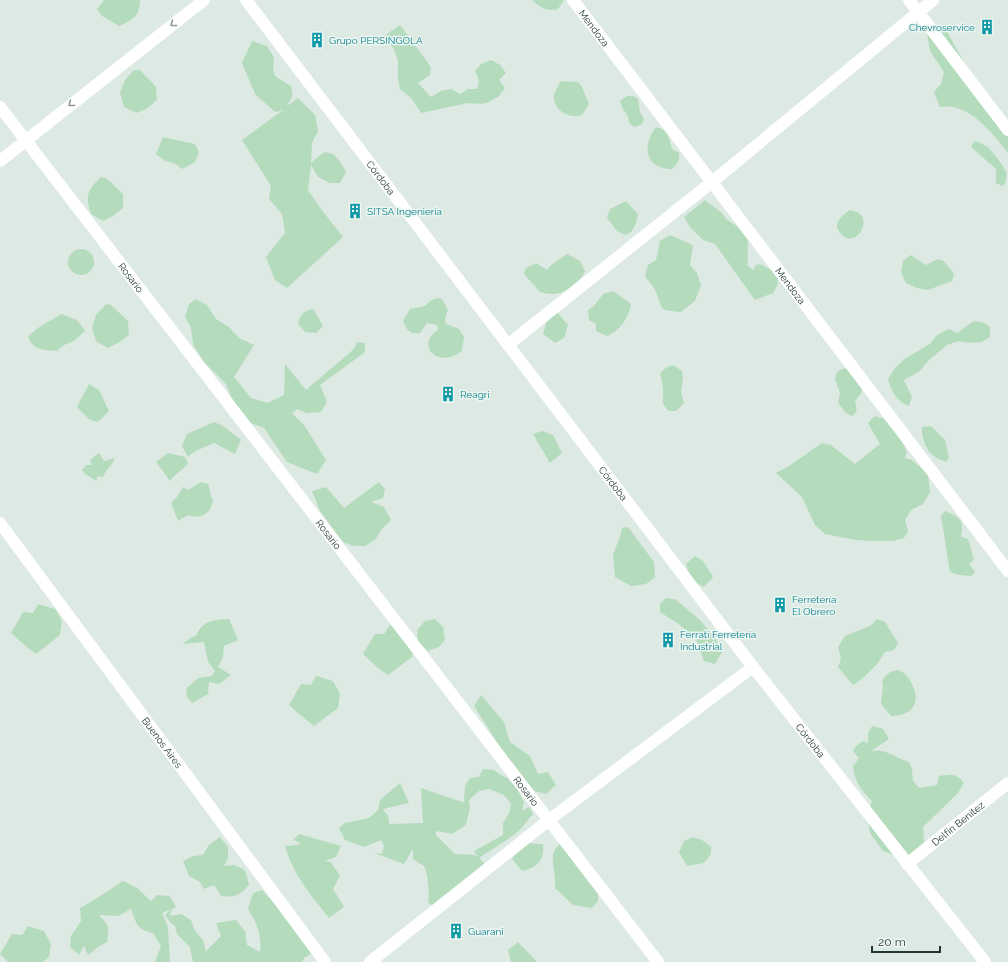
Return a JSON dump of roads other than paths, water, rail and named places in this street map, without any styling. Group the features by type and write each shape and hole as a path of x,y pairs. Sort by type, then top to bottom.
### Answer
{"street":[{"path":"0,161 204,0"},
{"name":"Córdoba","path":"246,0 509,344 753,667 985,962"},
{"name":"Mendoza","path":"573,0 1008,571"},
{"path":"910,0 1008,130"},
{"path":"509,344 712,182 933,0"},
{"name":"Rosario","path":"0,107 658,962"},
{"name":"Buenos Aires","path":"0,523 325,962"},
{"path":"370,962 549,820 753,667"},
{"name":"Delfín Benítez","path":"907,864 1008,783"}],"place":[{"name":"Chevroservice","path":"987,27"},
{"name":"Grupo PERSINGOLA","path":"317,40"},
{"name":"SITSA Ingenieria","path":"355,211"},
{"name":"Reagri","path":"448,394"},
{"name":"Ferretería El Obrero","path":"780,605"},
{"name":"Ferrati Ferretería Industrial","path":"668,640"},
{"name":"Guarani","path":"456,931"}]}
